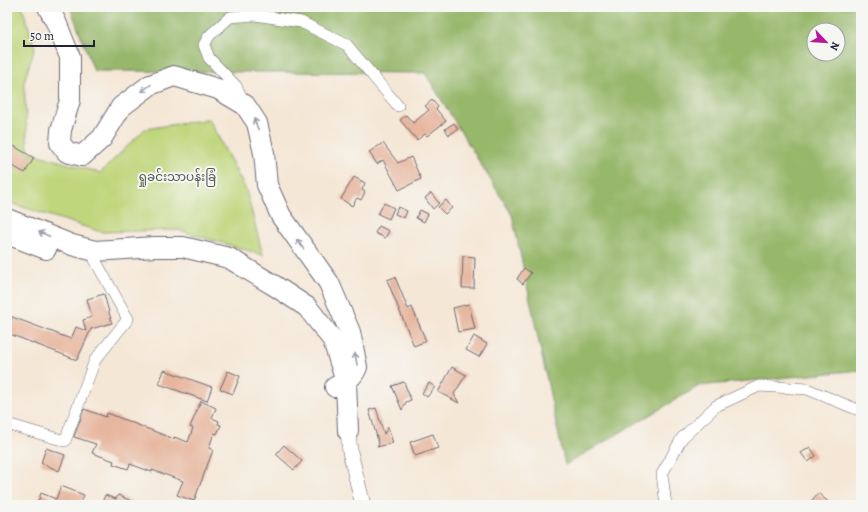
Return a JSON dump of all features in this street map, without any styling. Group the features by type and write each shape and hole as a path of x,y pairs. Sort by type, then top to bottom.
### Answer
{"highway":[{"path":"48,7 56,22 70,57 70,100 61,130 60,143 67,152 82,156 102,138 121,108 150,85 174,76 218,89 245,105 257,123 264,153 267,186 281,216 330,283 350,332 357,367 355,372 341,385"},
{"path":"7,219 70,251 183,247 229,258 307,307 333,340 348,431"},
{"path":"7,234 70,251 95,260 181,260 224,270 299,316 322,346 341,385"}],"main road":[{"path":"348,431 350,452 363,505"}],"street":[{"path":"245,105 236,86 209,58 204,45 209,36 230,17 255,15 301,22 347,45 398,106"},
{"path":"7,424 65,441 95,360 128,319 95,260"},
{"path":"666,505 662,474 682,438 716,406 759,386 807,389 861,411"}],"green space":[{"name":"ရှုခင်းသာပန်းခြံ","path":"7,7 22,7 35,47 24,82 28,152 100,173 145,129 209,119 246,190 263,255 178,230 101,232 7,202"},
{"path":"70,7 861,7 861,370 699,386 565,465 512,215 425,73 94,71"}],"building":[{"path":"432,100 438,107 436,109 446,121 427,136 425,134 417,140 400,120 406,115 413,123 429,110 425,106"},
{"path":"454,123 458,129 449,135 445,129"},
{"path":"7,142 34,158 25,173 7,163"},
{"path":"383,143 398,163 411,157 421,179 399,190 383,160 377,164 369,152"},
{"path":"354,177 365,183 362,190 365,192 361,200 357,198 352,206 341,199"},
{"path":"431,193 439,203 433,209 425,198"},
{"path":"446,200 452,208 445,214 438,207"},
{"path":"384,203 394,208 389,219 378,214"},
{"path":"398,207 407,211 404,218 395,214"},
{"path":"420,210 428,214 424,222 416,218"},
{"path":"379,226 389,231 385,238 375,233"},
{"path":"463,256 475,257 474,288 462,288"},
{"path":"524,268 531,273 523,284 517,279"},
{"path":"395,277 408,309 412,307 426,341 414,346 387,280"},
{"path":"104,294 112,323 91,329 77,360 7,333 7,315 71,339 76,327 86,331 83,320 92,317 87,299"},
{"path":"469,304 475,329 458,332 453,308"},
{"path":"474,336 487,344 479,357 466,350"},
{"path":"452,367 466,375 454,394 459,403 438,392"},
{"path":"164,370 212,387 207,401 159,384"},
{"path":"228,371 240,376 233,394 220,389"},
{"path":"404,382 411,400 406,402 402,410 392,386"},
{"path":"429,383 435,387 427,397 422,393"},
{"path":"201,401 216,408 212,418 219,421 218,424 221,425 217,434 214,433 209,448 213,450 194,501 177,495 183,481 130,464 128,469 113,464 114,461 92,453 96,444 74,437 84,409 106,417 107,413 174,439 174,437 188,442 193,428 190,427"},
{"path":"376,408 384,434 388,427 393,443 377,447 379,444 369,410"},
{"path":"433,434 438,448 415,456 410,442"},
{"path":"284,445 302,461 294,470 276,454"},
{"path":"810,447 816,456 808,462 801,453"},
{"path":"46,448 65,455 59,471 41,463"},
{"path":"61,486 84,495 80,505 37,505 41,493 56,499"},
{"path":"818,493 832,505 808,505"},
{"path":"105,495 116,499 118,495 140,505 101,505"}]}
